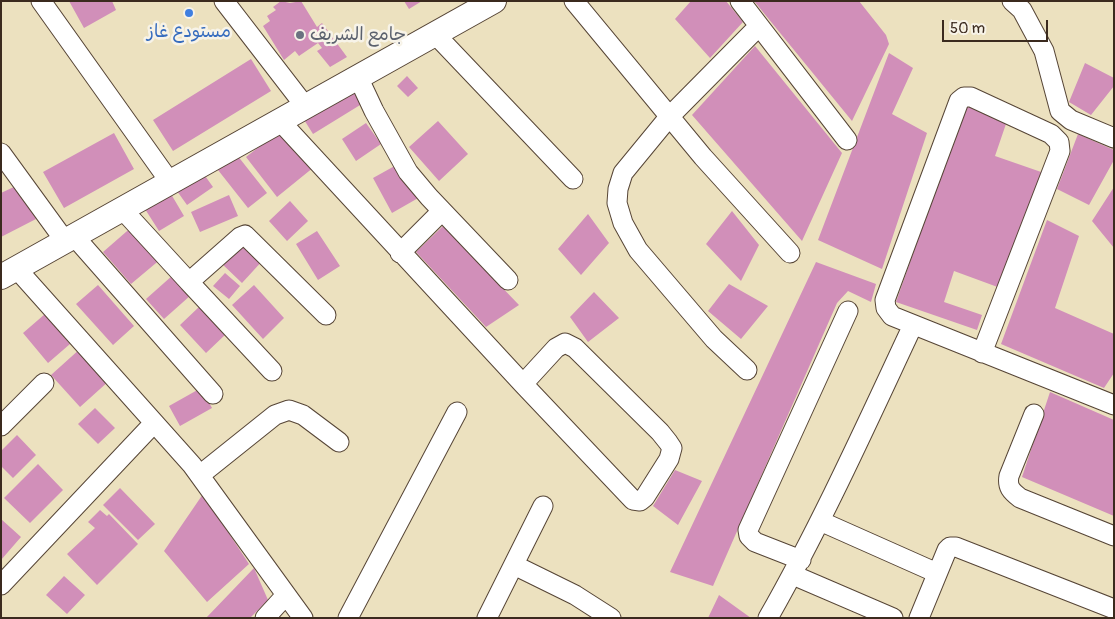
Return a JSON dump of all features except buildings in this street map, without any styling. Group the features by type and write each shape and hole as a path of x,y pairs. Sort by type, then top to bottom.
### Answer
{"main road":[{"path":"9,273 435,34 484,4"}],"street":[{"path":"41,1 170,182"},
{"path":"224,1 306,106"},
{"path":"574,1 703,157 790,253"},
{"path":"740,1 847,140"},
{"path":"1012,1 1022,10 1044,51 1060,111 1071,120 1114,138"},
{"path":"747,370 714,340 638,250 623,223 617,203 618,189 623,174 669,117 759,26"},
{"path":"435,34 573,179"},
{"path":"358,77 396,154 408,172 442,211 508,280"},
{"path":"982,352 1060,151 1059,142 1051,134 972,97 964,97 959,101 885,300 886,308 892,316 1114,405"},
{"path":"280,121 400,253 523,384 632,500 640,501 645,496 669,459 672,448 660,432 575,348 565,343 556,348 523,384"},
{"path":"1,153 70,238 213,394"},
{"path":"122,209 272,371"},
{"path":"400,253 442,211"},
{"path":"189,282 240,237 245,235 326,315"},
{"path":"9,273 154,423 200,476 303,618"},
{"path":"848,311 748,530 748,536 797,567 885,616"},
{"path":"768,618 820,522 913,324"},
{"path":"1,426 44,383"},
{"path":"200,476 275,415 289,410 303,415 339,442"},
{"path":"348,618 457,412"},
{"path":"1034,414 1009,476 1008,484 1012,492 1020,498 1114,536"},
{"path":"1,585 154,423"},
{"path":"487,618 543,506"},
{"path":"820,522 937,573"},
{"path":"919,618 947,550 950,547 956,547 1114,609"},
{"path":"514,566 575,595 611,618"},
{"path":"265,618 286,595"}],"place":[{"name":"مستودع غاز","path":"189,13"},
{"name":"جامع الشريف","path":"300,35"}]}
